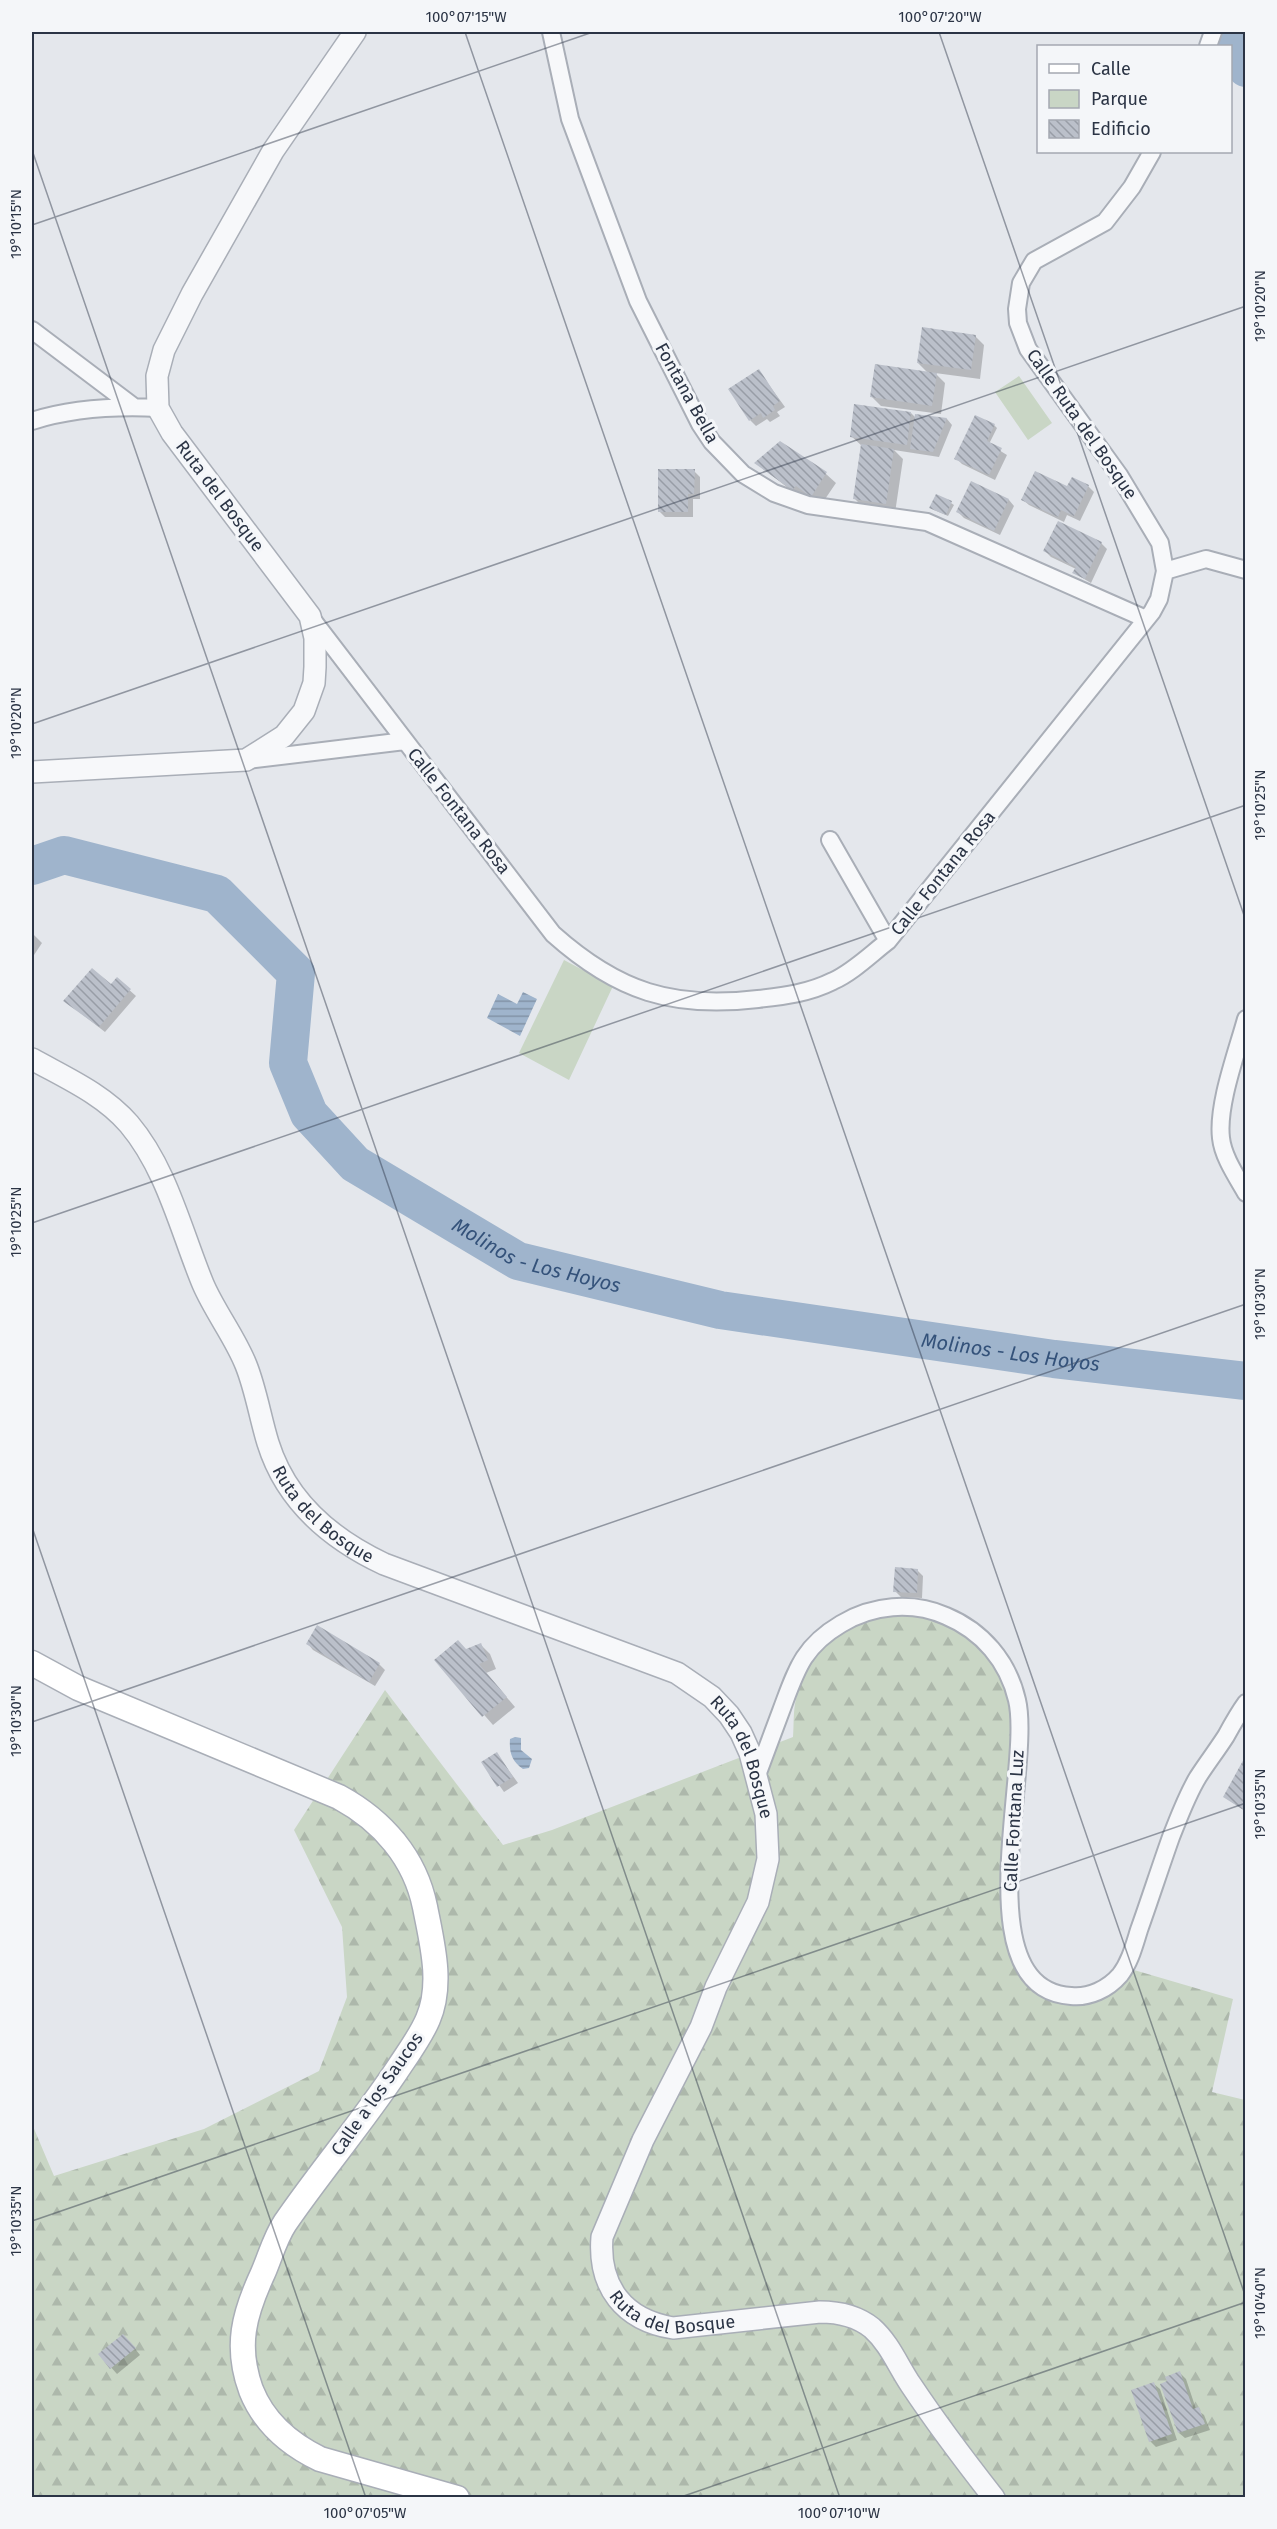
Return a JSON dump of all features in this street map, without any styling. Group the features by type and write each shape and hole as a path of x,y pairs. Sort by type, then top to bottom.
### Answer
{"main road":[{"name":"Calle a los Saucos","path":"32,1663 78,1688 339,1797 358,1807 395,1840 407,1857 422,1895 433,1944 435,1981 429,2018 377,2099 283,2225 249,2304 242,2342 243,2362 255,2399 264,2415 275,2429 304,2451 320,2459 457,2498"}],"street":[{"path":"32,421 50,415 134,407 158,408 157,376 164,350 192,294 273,151 355,32"},
{"name":"Fontana Bella","path":"551,32 570,119 638,301 700,424 727,459 758,485 790,500 808,505 927,522 1146,619"},
{"name":"Calle Ruta del Bosque","path":"1151,153 1132,188 1105,222 1034,261 1021,283 1017,309 1018,322 1028,349 1119,475 1154,531 1163,557 1165,572"},
{"path":"32,330 134,407"},
{"name":"Ruta del Bosque","path":"32,772 246,760 284,736 295,725 307,704 314,682 316,653 310,616 183,447 158,408"},
{"path":"1165,572 1206,559 1242,566"},
{"name":"Calle Fontana Rosa","path":"310,616 554,934 596,969 631,986 663,997 708,1003 798,995 835,980 888,941 1146,619 1159,599 1165,572"},
{"path":"246,760 405,741"},
{"path":"830,840 888,941"},
{"path":"1245,1019 1221,1115 1221,1139 1245,1193"},
{"name":"Ruta del Bosque","path":"32,1059 102,1099 128,1123 150,1153 204,1287 245,1363 278,1472 307,1512 343,1542 384,1564 657,1664 686,1678 712,1697 729,1715 750,1753 766,1814 768,1859 761,1892 749,1922 716,1987 701,2026 644,2140 602,2237 602,2259 607,2281 614,2294 634,2314 660,2326 673,2328 820,2312 833,2312 858,2320 875,2331 890,2348 910,2384 937,2423 994,2498"},
{"name":"Calle Fontana Luz","path":"756,1778 794,1673 804,1656 831,1630 865,1612 902,1606 940,1613 971,1629 985,1640 1006,1669 1018,1703 1020,1738 1009,1894 1018,1954 1023,1966 1039,1985 1062,1995 1087,1995 1109,1985 1126,1967 1172,1837 1197,1779 1245,1703"}],"green space":[{"path":"1019,376 1052,423 1028,440 995,392"},
{"path":"564,960 613,986 569,1080 519,1053"},
{"path":"886,1615 921,1615 954,1626 991,1657 1007,1687 1013,1719 1001,1893 1011,1955 1016,1969 1035,1990 1048,1998 1076,2004 1104,1998 1127,1981 1134,1970 1233,1999 1212,2092 1245,2100 1245,2497 32,2497 32,2124 54,2176 204,2129 319,2071 347,1997 342,1927 294,1830 385,1690 503,1845 552,1830 793,1737 796,1699 808,1668 817,1655 841,1634 855,1626"}],"water":[{"path":"523,992 537,999 520,1036 487,1018 498,994 517,1004"},
{"path":"521,1738 521,1750 532,1759 529,1768 523,1769 512,1756 510,1739"}],"building":[{"path":"922,327 976,335 971,370 917,363"},
{"path":"875,364 937,373 932,406 870,397"},
{"path":"759,369 780,401 773,406 775,410 763,418 761,413 749,421 728,389"},
{"path":"854,404 911,412 907,445 850,437"},
{"path":"915,414 947,418 933,452 910,449"},
{"path":"975,415 995,424 987,441 1002,448 989,475 954,459"},
{"path":"780,441 827,472 811,497 796,486 792,490 754,463"},
{"path":"861,444 894,449 886,504 853,499"},
{"path":"658,469 695,469 694,494 688,494 688,512 658,512"},
{"path":"1035,471 1067,486 1072,477 1089,485 1074,516 1061,510 1058,517 1021,500"},
{"path":"971,481 1009,499 994,531 956,512"},
{"path":"936,494 952,501 946,515 929,508"},
{"path":"1058,521 1102,542 1085,579 1072,573 1076,567 1043,551"},
{"path":"92,968 111,984 117,977 131,989 99,1027 63,1001"},
{"path":"895,1567 918,1569 917,1593 893,1592"},
{"path":"317,1625 380,1663 369,1682 306,1644"},
{"path":"458,1640 466,1649 481,1643 488,1660 479,1664 507,1697 482,1717 434,1660"},
{"path":"497,1752 513,1777 497,1787 481,1762"},
{"path":"1246,1755 1246,1803 1242,1809 1223,1797"},
{"path":"123,2334 136,2348 110,2369 98,2354"},
{"path":"1180,2371 1193,2409 1199,2407 1205,2424 1178,2433 1160,2384 1167,2381 1165,2377"},
{"path":"1154,2382 1172,2434 1149,2442 1131,2390"}],"waterway":[{"path":"1221,32 1230,45"},
{"path":"1232,48 1246,68"},
{"name":"Molinos - Los Hoyos","path":"32,866 64,855 217,894 296,973 288,1063 309,1114 355,1164 518,1261 720,1310 1054,1359 1246,1381"}]}
